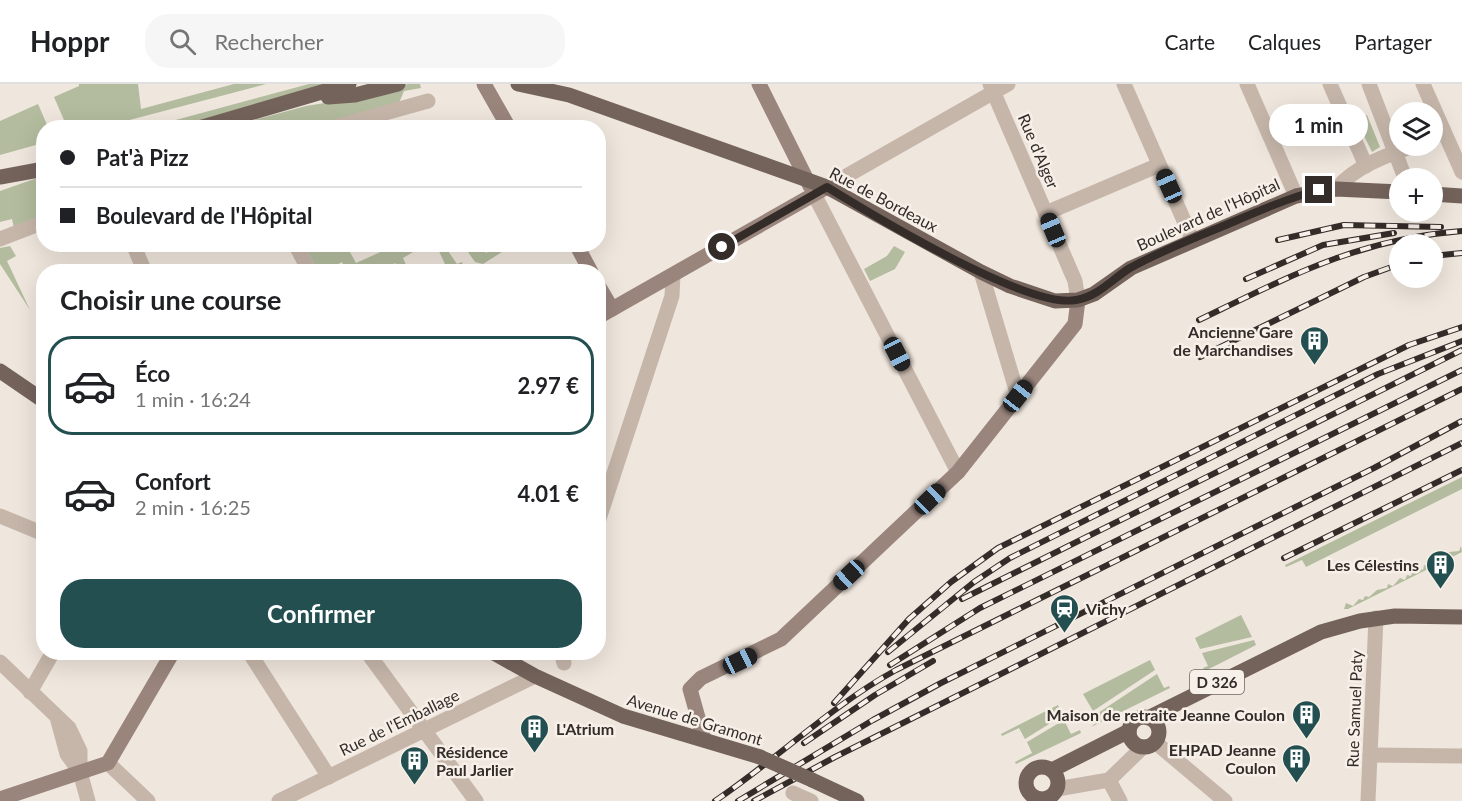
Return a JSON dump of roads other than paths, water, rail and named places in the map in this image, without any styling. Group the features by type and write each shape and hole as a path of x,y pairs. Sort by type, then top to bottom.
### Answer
{"main road":[{"path":"228,120 349,84"},
{"path":"301,100 355,95 398,84"},
{"path":"518,84 547,86"},
{"name":"Rue de Bordeaux","path":"547,86 805,179 820,191 1010,286 1050,300 1077,300"},
{"path":"0,177 36,171"},
{"path":"0,186 36,172"},
{"name":"Boulevard de l'Hôpital","path":"1077,300 1095,294 1131,268 1192,239 1296,196 1336,189 1389,191"},
{"path":"1443,195 1462,196"},
{"path":"0,372 36,395"},
{"name":"D 326","path":"1144,734 1167,707 1321,632 1376,618 1412,615 1462,617"},
{"name":"Avenue de Gramont","path":"506,660 535,676 623,716 654,728 704,739 760,757 857,801"},
{"path":"1048,790 1144,734"}],"street":[{"path":"484,84 504,120"},
{"path":"759,84 805,179"},
{"path":"606,312 820,191 992,88 1008,84"},
{"path":"1124,84 1192,239"},
{"path":"1247,84 1296,196"},
{"path":"1330,84 1366,166"},
{"path":"1369,84 1389,136"},
{"path":"1424,84 1429,102"},
{"name":"Rue d'Alger","path":"992,88 1075,281 1077,300"},
{"path":"360,120 428,101"},
{"path":"1443,141 1462,172"},
{"path":"1336,189 1345,178 1389,155"},
{"path":"1046,213 1159,165"},
{"path":"820,191 958,472"},
{"path":"0,238 36,225"},
{"path":"981,272 1018,396"},
{"path":"606,498 672,296 673,274"},
{"path":"606,299 612,309"},
{"path":"704,739 690,689 701,678 781,639 958,472 1075,324 1077,300"},
{"path":"0,516 36,531"},
{"name":"Rue Samuel Paty","path":"1368,801 1376,618"},
{"path":"30,692 48,660"},
{"path":"0,799 108,763 168,660"},
{"path":"254,660 329,777"},
{"path":"373,660 476,801"},
{"path":"0,662 56,715 67,754 80,772 88,801"},
{"name":"Rue de l'Emballage","path":"279,801 535,676"},
{"path":"1048,790 1109,780 1144,734 1225,801"},
{"path":"1370,755 1462,756"},
{"path":"108,763 148,801"},
{"path":"1109,780 1120,801"},
{"path":"793,793 811,801"}],"railway":[{"path":"1278,240 1344,225 1441,227"},
{"path":"1199,320 1295,275 1358,251 1425,235 1462,231"},
{"path":"1246,279 1323,245 1394,233"},
{"path":"1443,255 1462,253"},
{"path":"1200,357 1364,277 1389,268"},
{"path":"834,703 909,619 951,582 998,548 1409,345 1462,327"},
{"path":"888,652 974,582 1010,558 1378,374 1462,341"},
{"path":"962,599 1462,350"},
{"path":"890,665 980,608 1462,370"},
{"path":"715,801 849,700 896,670 1462,389"},
{"path":"738,801 873,720 941,683 1374,468 1462,421"},
{"path":"754,801 835,757 1462,443"},
{"path":"1284,558 1462,470"},
{"path":"804,743 875,695 933,661"}],"place":[{"name":"Ancienne Gare de Marchandises","path":"1314,366"},
{"name":"Les Célestins","path":"1440,590"},
{"name":"Vichy","path":"1065,634"},
{"name":"Maison de retraite Jeanne Coulon","path":"1306,740"},
{"name":"L'Atrium","path":"535,754"},
{"name":"EHPAD Jeanne Coulon","path":"1297,784"},
{"name":"Résidence Paul Jarlier","path":"415,786"}]}
